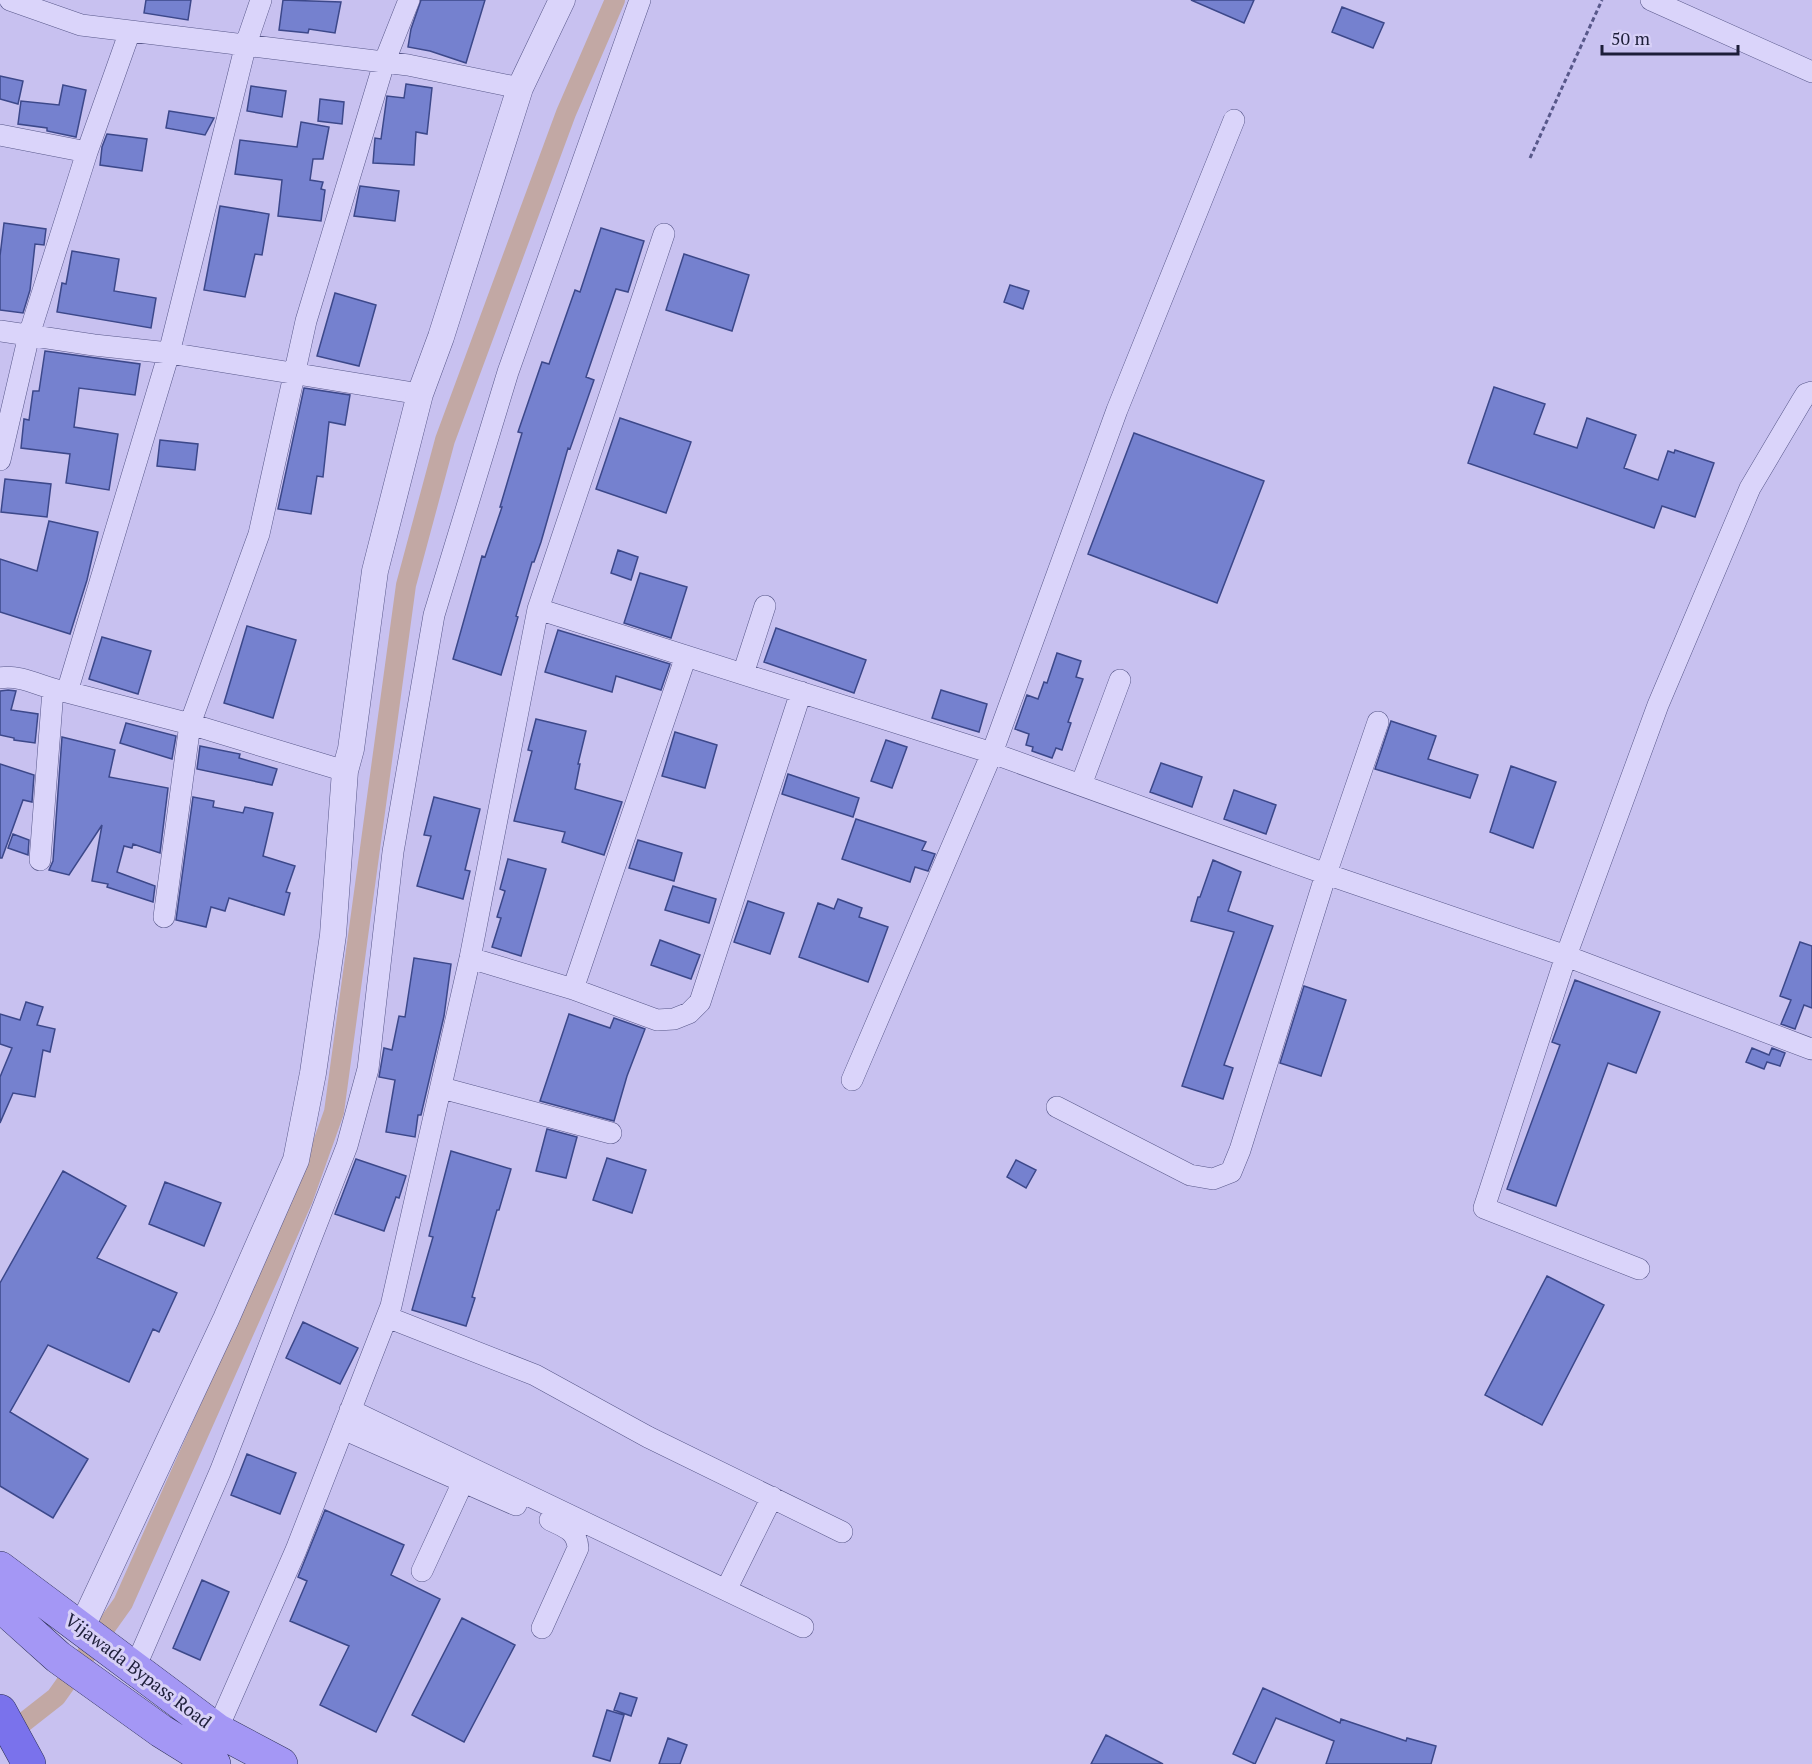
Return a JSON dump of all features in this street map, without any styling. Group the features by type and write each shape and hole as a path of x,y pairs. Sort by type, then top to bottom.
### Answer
{"highway":[{"path":"0,1711 29,1764"}],"main road":[{"name":"Vijawada Bypass Road","path":"0,1568 217,1730 281,1764"},
{"name":"Vijawada Bypass Road","path":"0,1605 58,1657 162,1731 214,1764"}],"street":[{"path":"10,0 81,25 408,65 520,88"},
{"path":"40,860 60,691 169,353 246,45 261,0"},
{"path":"164,917 190,724 260,534 306,321 384,63 409,0"},
{"path":"81,1629 296,1160 313,1072 333,935 345,771 351,749 375,571 420,394 441,337 520,88 562,0"},
{"path":"132,1668 220,1472 347,1146 368,1069 393,852 434,615 508,372 640,0"},
{"path":"1651,0 1812,72"},
{"path":"0,460 29,335 87,152 130,31"},
{"path":"852,1080 992,753 1117,410 1234,120"},
{"path":"0,135 87,152"},
{"path":"217,1730 296,1550 387,1317 442,1088 470,958 538,609 664,234"},
{"path":"0,331 169,353 420,394"},
{"path":"1639,1269 1484,1208 1566,956 1658,705 1750,488 1806,394 1812,392"},
{"path":"743,674 765,606"},
{"path":"538,609 992,753 1326,874 1566,956 1812,1048"},
{"path":"573,989 686,656"},
{"path":"0,678 10,676 190,724 345,771"},
{"path":"1081,785 1120,680"},
{"path":"470,958 573,989 657,1020 674,1019 689,1013 700,1002 801,692"},
{"path":"1057,1107 1190,1175 1213,1179 1231,1172 1240,1150 1326,874 1378,722"},
{"path":"442,1088 611,1133"},
{"path":"387,1317 535,1375 648,1437 842,1532"},
{"path":"347,1420 463,1482 569,1529 575,1535 578,1540 576,1555 542,1628"},
{"path":"347,1420 726,1590 803,1628"},
{"path":"422,1571 463,1482"},
{"path":"726,1590 772,1497"}],"path":[{"path":"1530,158 1602,0"}],"building":[{"path":"146,0 191,0 188,20 144,13"},
{"path":"283,0 341,2 335,33 309,29 308,33 279,30"},
{"path":"421,0 485,0 466,63 430,51 408,47 411,29"},
{"path":"1191,0 1254,0 1244,23"},
{"path":"1342,7 1384,23 1373,48 1332,32"},
{"path":"0,76 23,81 18,104 0,99"},
{"path":"406,84 432,88 427,134 416,132 414,165 373,163 375,138 381,139 387,96 404,98"},
{"path":"63,85 86,90 76,137 47,131 47,128 18,124 21,101 59,105"},
{"path":"251,86 286,91 282,117 247,111"},
{"path":"320,99 344,102 342,124 318,121"},
{"path":"169,111 214,118 205,135 166,128"},
{"path":"301,122 329,127 323,159 313,159 310,180 323,182 321,189 325,190 321,221 278,216 282,180 235,174 240,140 297,147"},
{"path":"107,134 147,139 142,171 100,165 102,147"},
{"path":"360,186 399,191 395,221 354,216"},
{"path":"220,206 269,214 262,255 255,254 245,297 204,290"},
{"path":"4,223 46,229 44,245 35,244 30,290 23,313 0,310 0,256"},
{"path":"601,228 644,241 628,292 616,289 586,377 594,380 570,449 568,448 541,542 534,562 532,562 501,675 453,659 482,556 485,557 502,507 500,507 522,433 518,432 542,362 549,364 575,290 580,292"},
{"path":"72,251 119,259 114,291 156,298 151,328 57,312 62,283 66,284"},
{"path":"684,254 749,275 732,331 666,310"},
{"path":"1010,285 1029,291 1023,309 1004,302"},
{"path":"335,293 376,305 359,366 317,356"},
{"path":"45,351 140,364 135,395 79,388 74,427 118,434 109,490 66,483 70,454 21,448 24,419 29,420 33,391 39,391"},
{"path":"1494,387 1545,404 1534,434 1577,448 1587,418 1636,435 1624,468 1658,480 1668,451 1674,453 1675,450 1714,463 1695,517 1662,506 1654,528 1468,463"},
{"path":"304,388 350,395 345,425 329,422 323,477 317,476 311,514 278,509"},
{"path":"620,418 691,442 666,513 596,489"},
{"path":"1134,433 1264,481 1217,603 1088,554"},
{"path":"160,440 198,444 195,470 157,466"},
{"path":"5,479 51,484 47,517 1,512"},
{"path":"49,521 98,532 87,580 70,634 0,612 0,559 37,571"},
{"path":"618,550 638,557 631,580 611,573"},
{"path":"640,573 687,587 671,638 624,623"},
{"path":"247,626 296,640 273,718 224,703"},
{"path":"776,628 866,660 854,693 764,662"},
{"path":"558,630 670,664 661,690 616,676 612,692 545,672"},
{"path":"102,637 151,651 138,694 89,679"},
{"path":"1057,653 1081,661 1076,677 1083,679 1068,722 1071,723 1062,750 1056,748 1052,758 1032,751 1033,747 1026,745 1029,734 1015,729 1027,695 1038,699 1044,682 1047,683"},
{"path":"941,690 987,704 979,732 932,718"},
{"path":"0,691 16,691 11,710 38,714 35,743 0,735"},
{"path":"536,719 586,731 575,789 622,802 604,855 562,842 565,832 514,821 532,751 528,750"},
{"path":"1391,721 1436,736 1428,759 1478,775 1470,798 1375,769"},
{"path":"126,723 176,736 172,759 120,743"},
{"path":"675,732 717,745 705,788 662,776"},
{"path":"62,737 115,750 109,777 168,788 160,853 133,844 132,848 124,846 117,872 155,886 153,902 107,887 108,884 92,881 102,825 69,875 49,870 53,861"},
{"path":"886,740 907,747 892,788 871,781"},
{"path":"200,746 240,754 239,758 277,769 272,785 197,769"},
{"path":"1161,763 1202,777 1192,807 1150,792"},
{"path":"0,764 34,775 32,802 23,800 2,858 0,858"},
{"path":"1511,766 1556,782 1533,848 1490,832"},
{"path":"788,774 859,798 853,817 782,794"},
{"path":"1234,790 1276,805 1266,834 1224,819"},
{"path":"193,797 214,801 213,807 243,813 245,807 273,813 263,856 295,866 286,892 290,893 284,915 229,898 225,911 211,907 206,927 176,920"},
{"path":"434,797 480,809 465,870 470,871 463,899 417,886 431,836 424,835"},
{"path":"856,819 926,842 922,850 935,854 928,871 915,867 910,882 842,859"},
{"path":"13,834 29,840 28,855 8,848"},
{"path":"638,840 682,853 674,881 629,868"},
{"path":"508,859 546,869 521,956 492,947 501,918 497,917 505,891 500,889"},
{"path":"1213,860 1241,872 1228,911 1273,926 1224,1065 1233,1068 1223,1099 1182,1086 1234,932 1191,921"},
{"path":"673,886 716,899 709,923 665,910"},
{"path":"838,899 862,908 859,917 888,927 868,982 799,957 818,903 834,909"},
{"path":"748,901 784,913 770,954 734,942"},
{"path":"660,940 700,955 691,979 651,965"},
{"path":"1800,942 1812,946 1812,1008 1804,1005 1795,1029 1781,1024 1791,1000 1780,996"},
{"path":"414,958 451,964 444,1016 421,1115 418,1115 415,1137 386,1132 395,1080 379,1077 384,1048 392,1050 399,1016 405,1017"},
{"path":"1575,980 1660,1012 1636,1073 1608,1063 1556,1206 1507,1189 1560,1045 1552,1042"},
{"path":"1304,986 1346,1000 1321,1076 1280,1063"},
{"path":"26,1002 43,1007 37,1025 55,1029 50,1052 43,1050 35,1097 13,1093 0,1123 0,1077 12,1048 0,1044 0,1014 20,1020"},
{"path":"569,1014 610,1028 614,1018 645,1029 627,1076 614,1121 540,1101"},
{"path":"1752,1048 1769,1055 1772,1048 1785,1053 1780,1066 1767,1062 1764,1069 1746,1062"},
{"path":"547,1129 577,1137 566,1178 536,1171"},
{"path":"451,1151 511,1169 472,1297 475,1298 466,1326 412,1310 433,1237 429,1236"},
{"path":"607,1158 646,1170 632,1213 593,1200"},
{"path":"356,1159 406,1176 384,1231 335,1214"},
{"path":"1016,1160 1036,1170 1026,1188 1007,1177"},
{"path":"63,1171 126,1206 97,1258 177,1293 159,1332 153,1329 129,1382 48,1345 10,1412 88,1459 53,1518 0,1486 0,1283"},
{"path":"165,1182 221,1203 204,1246 149,1224"},
{"path":"1547,1276 1604,1305 1542,1425 1485,1395"},
{"path":"303,1322 358,1348 340,1384 286,1358"},
{"path":"247,1454 296,1473 280,1514 231,1495"},
{"path":"325,1510 404,1545 391,1575 440,1599 376,1732 320,1705 349,1646 290,1621 307,1581 298,1577"},
{"path":"202,1580 229,1592 200,1660 173,1648"},
{"path":"462,1618 515,1645 464,1742 412,1715"},
{"path":"1263,1688 1340,1723 1341,1719 1406,1741 1407,1738 1436,1746 1431,1764 1326,1764 1334,1741 1276,1718 1255,1764 1233,1754"},
{"path":"620,1693 637,1698 631,1716 614,1710"},
{"path":"607,1710 624,1715 610,1761 593,1756"},
{"path":"1106,1735 1163,1764 1091,1764"},
{"path":"668,1738 687,1745 680,1764 659,1764"}],"waterway":[{"path":"5,1737 56,1697 123,1603 303,1199 334,1112 406,585 445,440 566,113 615,0"}]}
